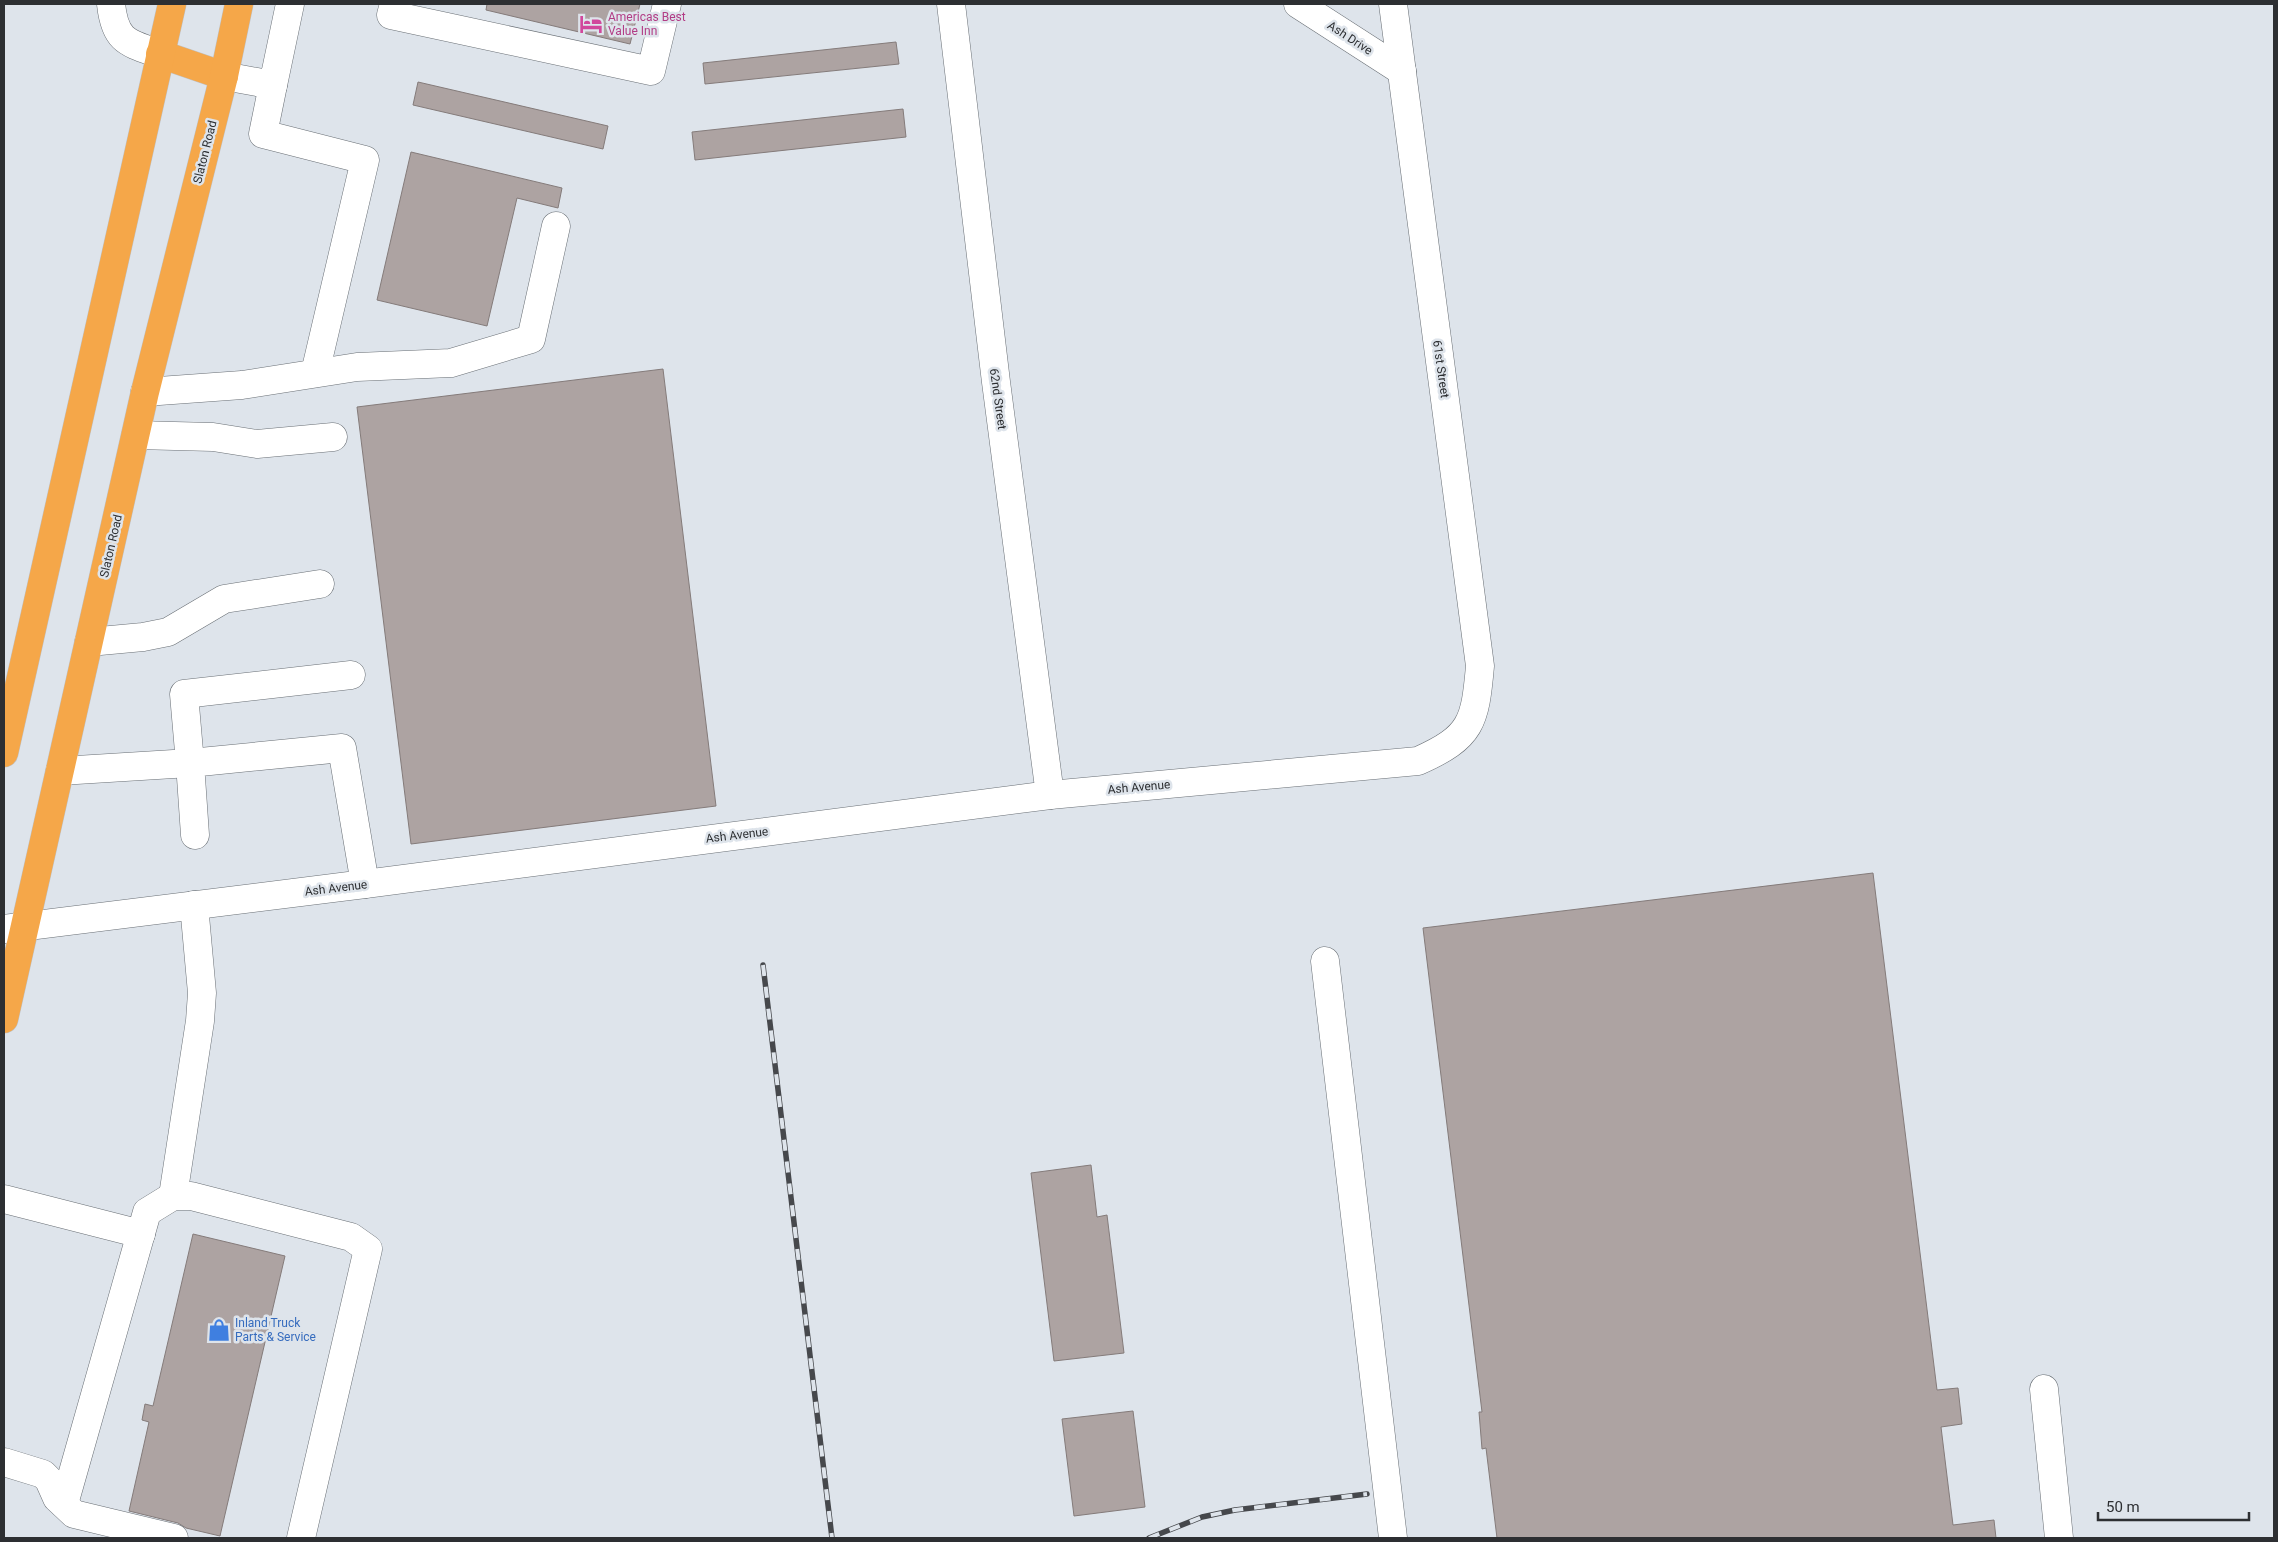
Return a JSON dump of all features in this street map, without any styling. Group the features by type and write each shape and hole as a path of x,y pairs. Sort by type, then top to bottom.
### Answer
{"highway":[{"path":"4,753 172,4"},
{"name":"Slaton Road","path":"4,1019 14,927 60,770 146,392 224,76 239,4"},
{"path":"160,54 224,76"}],"street":[{"path":"111,4 113,22 126,42 160,54"},
{"path":"290,4 263,134 365,160 315,373"},
{"path":"394,4 391,15 652,71 667,4"},
{"name":"62nd Street","path":"951,4 996,382 1050,794"},
{"name":"Ash Drive","path":"1298,4 1402,71"},
{"name":"61st Street","path":"1393,4 1480,666 1476,705 1464,732"},
{"path":"224,76 273,85"},
{"path":"146,392 242,385 358,367 451,363 531,339 556,226"},
{"path":"136,435 213,437 257,444 333,437"},
{"path":"89,642 143,638 168,632 224,599 320,584"},
{"path":"195,835 184,694 351,675"},
{"name":"Ash Avenue","path":"14,927 365,884 1050,794 1418,761 1443,750 1464,732"},
{"path":"60,770 190,763 342,748 365,884"},
{"path":"172,1196 200,1021 202,993 194,905"},
{"path":"1326,961 1392,1538"},
{"path":"64,1504 147,1212 172,1196 191,1196 351,1237 368,1249 301,1538"},
{"path":"4,1199 141,1234"},
{"path":"2044,1390 2059,1538"},
{"path":"4,1462 43,1474 50,1480 57,1498 74,1514 174,1538"}],"building":[{"name":"Americas Best Value Inn","path":"487,4 640,4 630,44 486,10"},
{"path":"896,42 899,64 705,84 703,63"},
{"path":"418,82 608,126 603,149 413,105"},
{"path":"903,109 906,137 695,160 692,132"},
{"path":"411,152 562,188 558,208 517,198 487,326 377,300"},
{"path":"663,369 716,806 411,844 357,407"},
{"path":"1873,873 1937,1390 1958,1388 1962,1424 1941,1427 1953,1525 1994,1520 1996,1538 1497,1538 1486,1448 1482,1449 1479,1412 1482,1412 1423,928"},
{"path":"1091,1165 1097,1217 1107,1215 1124,1353 1054,1361 1031,1173"},
{"name":"Inland Truck Parts & Service","path":"193,1234 285,1256 220,1536 129,1511 149,1422 142,1420 145,1404 153,1406"},
{"path":"1133,1411 1145,1507 1074,1516 1062,1419"}],"railway":[{"path":"763,965 832,1538"},
{"path":"1149,1538 1202,1517 1235,1510 1367,1494"}],"place":[{"name":"Americas Best Value Inn","path":"591,24"},
{"name":"Inland Truck Parts & Service","path":"219,1330"}]}
